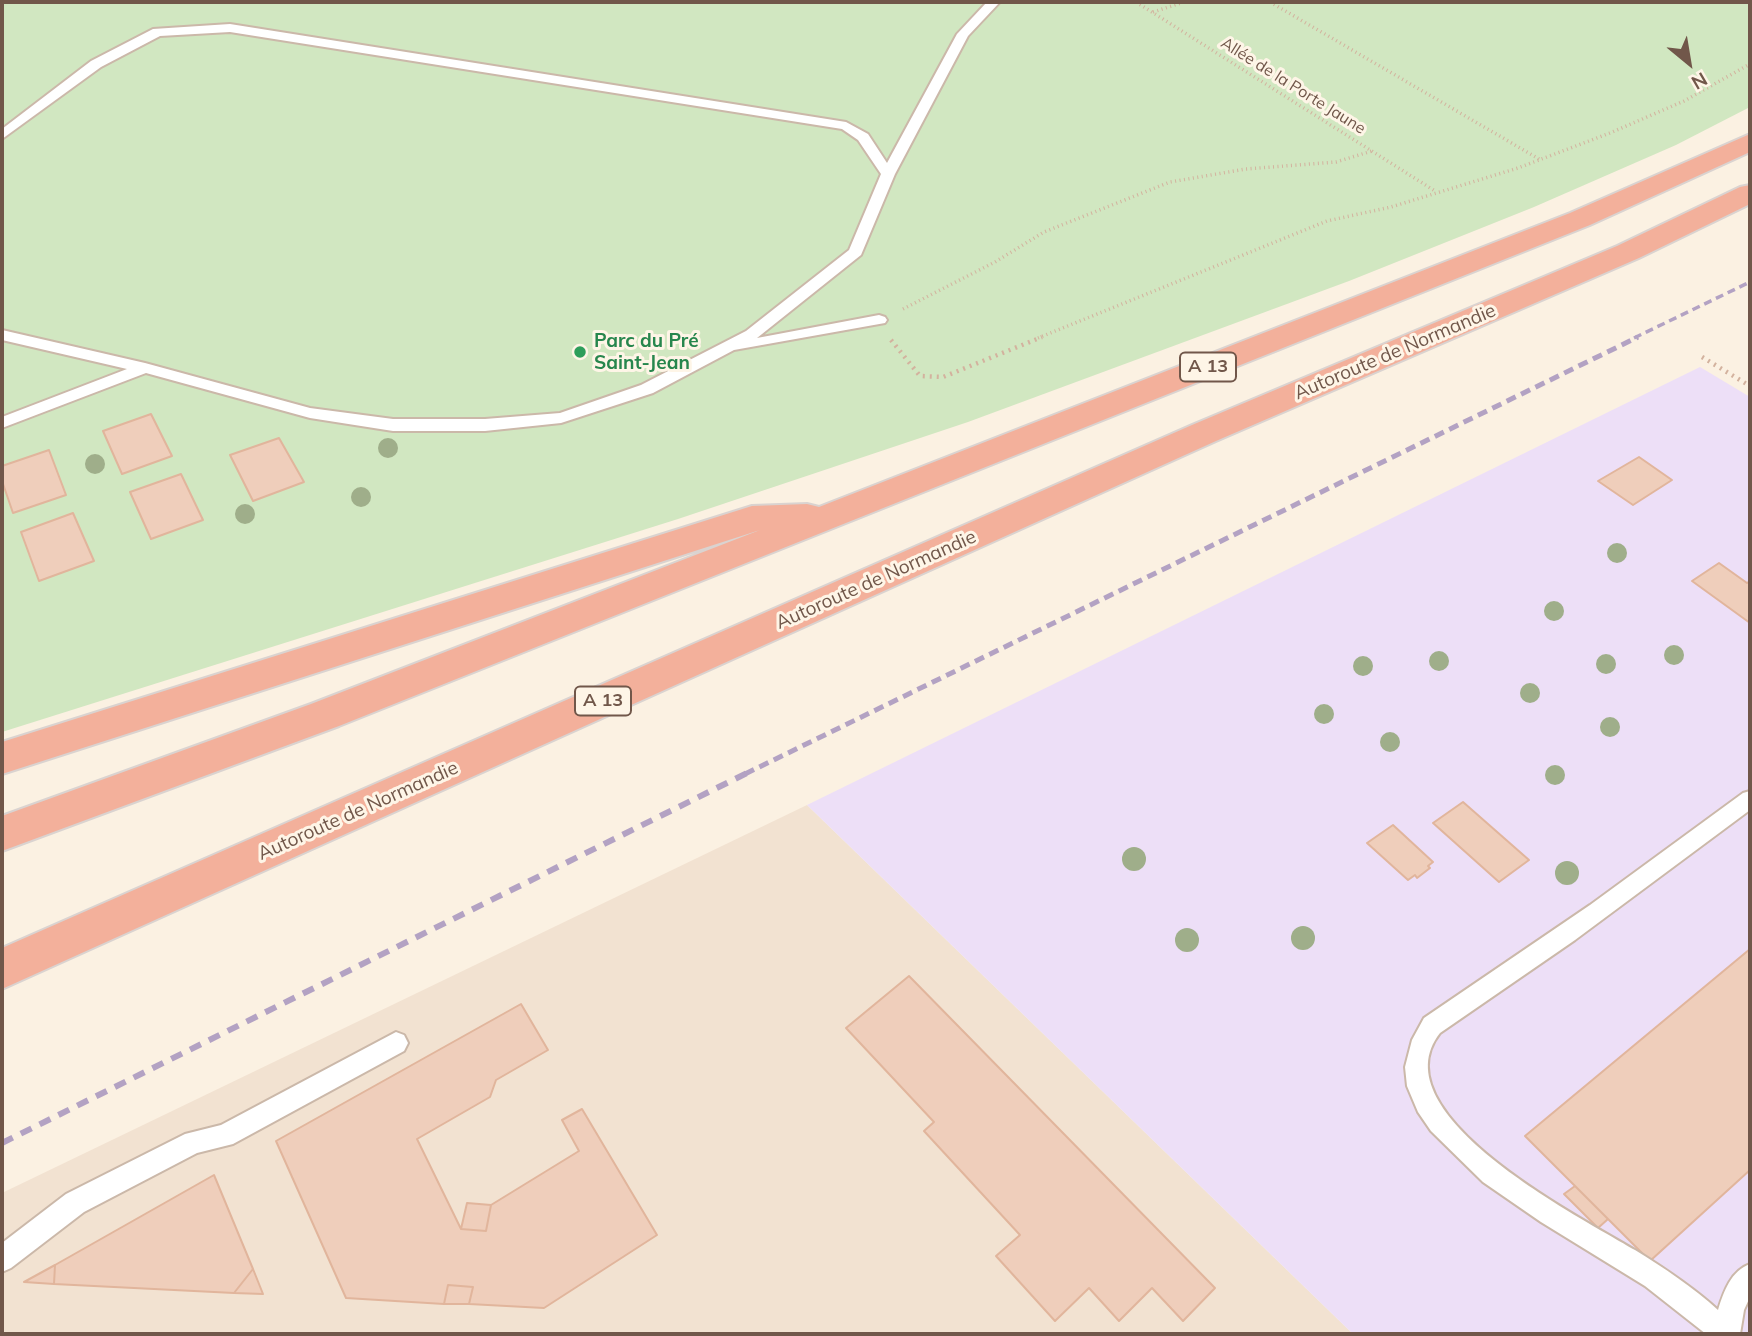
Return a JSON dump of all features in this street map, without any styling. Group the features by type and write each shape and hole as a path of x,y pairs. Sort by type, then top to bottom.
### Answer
{"highway":[{"name":"A 13","path":"2,834 325,715 837,514 1580,219 1750,142"},
{"name":"Autoroute de Normandie","path":"2,969 1204,433 1628,252 1750,193"},
{"path":"2,758 752,518 837,514"}],"lane":[{"path":"2,335 145,368 310,413 393,425 485,425 561,418 647,389 752,334 856,252 888,174 963,34 994,2"},
{"path":"2,135 96,64 156,33 230,28 846,126 863,137 888,174"},
{"path":"724,348 879,320"},
{"path":"2,423 145,368"},
{"path":"1726,1334 1709,1317 1657,1280 1524,1197 1460,1146 1433,1115 1418,1090 1417,1066 1430,1027 1489,989 1677,856 1750,799"},
{"path":"2,1259 75,1203 194,1142 224,1136 396,1043"},
{"path":"1726,1334 1729,1313 1742,1285 1750,1277"}],"path":[{"name":"Allée de la Porte Jaune","path":"1136,2 1436,192"},
{"path":"1153,12 1184,2"},
{"path":"1270,2 1540,160"},
{"path":"1372,151 1336,162 1245,169 1170,182 1044,232 933,296 879,320 886,334 920,376 943,377 1327,221 1391,207 1540,160 1611,133 1684,101 1750,64"},
{"path":"1702,357 1750,386"}],"shaded area":[{"path":"1700,367 1750,397 1750,1334 1353,1334 807,805"},
{"path":"807,805 1353,1334 2,1334 2,1193"}],"green space":[{"name":"Parc du Pré Saint-Jean","path":"2,2 1750,2 1750,107 1676,145 1534,207 1349,281 968,422 678,519 2,732"}],"building":[{"path":"151,414 172,456 122,474 103,431"},
{"path":"279,438 304,482 253,501 230,455"},
{"path":"49,450 66,495 13,513 2,481 2,466"},
{"path":"1639,457 1672,480 1633,505 1598,481"},
{"path":"181,474 203,520 151,539 130,492"},
{"path":"73,513 94,561 39,581 21,532"},
{"path":"1719,563 1747,583 1750,581 1750,623 1692,581"},
{"path":"1463,802 1529,860 1499,882 1433,823"},
{"path":"1393,825 1433,862 1428,866 1430,868 1417,878 1415,875 1408,880 1367,843"},
{"path":"1750,949 1750,1170 1650,1261 1525,1136"},
{"path":"909,976 1215,1288 1183,1321 1152,1288 1119,1321 1089,1288 1055,1321 996,1256 1020,1235 924,1131 934,1122 846,1028"},
{"path":"521,1004 548,1050 496,1080 490,1097 417,1139 461,1229 486,1231 491,1205 579,1151 562,1120 582,1109 657,1235 544,1308 469,1304 473,1287 448,1285 444,1304 346,1298 276,1141"},
{"path":"214,1175 253,1269 234,1293 54,1284 55,1265"},
{"path":"1575,1186 1608,1219 1598,1228 1564,1194"},
{"path":"467,1203 491,1205 486,1231 461,1229"},
{"path":"55,1265 54,1284 24,1282"},
{"path":"253,1269 263,1294 234,1293"},
{"path":"448,1285 473,1287 469,1304 444,1304"}],"railway":[{"path":"1634,338 1750,282"},
{"path":"745,774 1638,337"},
{"path":"2,1143 749,772"}],"place":[{"name":"Parc du Pré Saint-Jean","path":"580,352"}]}
